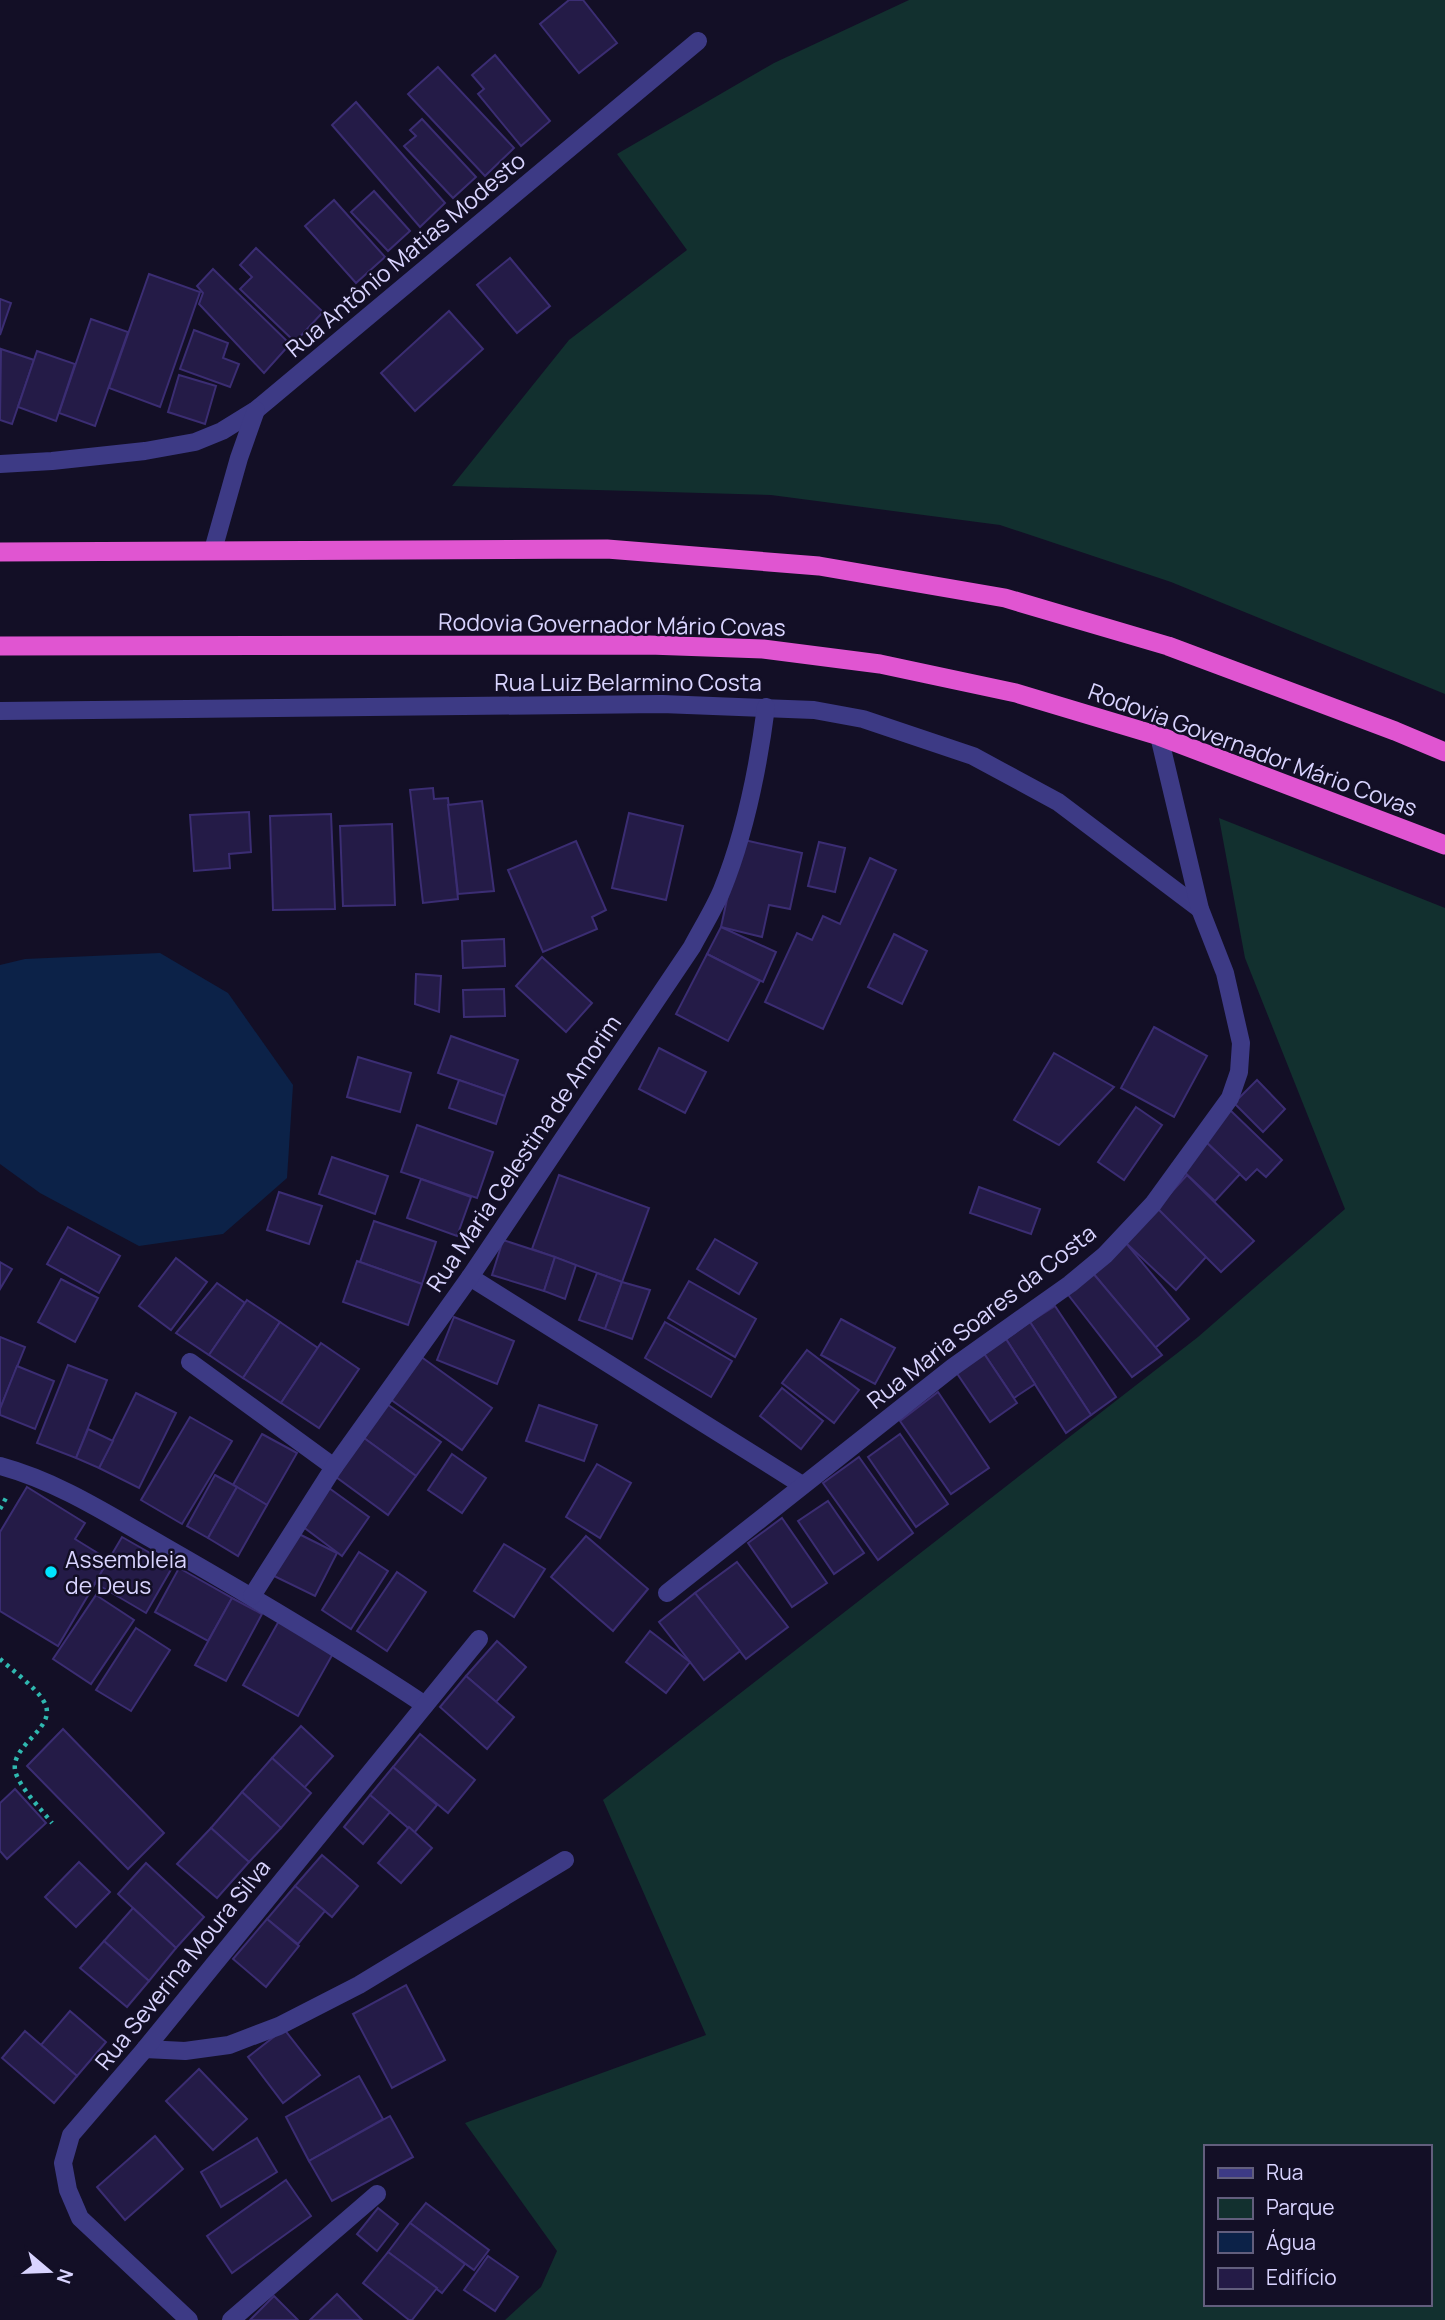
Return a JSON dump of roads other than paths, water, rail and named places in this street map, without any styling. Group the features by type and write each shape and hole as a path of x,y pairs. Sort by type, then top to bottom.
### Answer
{"highway":[{"path":"0,552 607,549 819,566 1005,598 1168,646 1445,752"},
{"name":"Rodovia Governador Mário Covas","path":"0,646 649,645 763,649 880,664 1016,693 1159,736 1445,845"}],"street":[{"name":"Rua Antônio Matias Modesto","path":"256,410 698,41"},
{"path":"0,464 132,452 195,442 222,431 256,410"},
{"path":"213,550 239,458 256,410"},
{"name":"Rua Luiz Belarmino Costa","path":"0,711 662,704 814,710 863,719 973,756 1058,802 1200,909"},
{"name":"Rua Maria Celestina de Amorim","path":"252,1596 334,1467 470,1276 692,947 722,891 745,821 759,759 766,707"},
{"name":"Rua Maria Soares da Costa","path":"667,1593 953,1367 1070,1284 1105,1255 1153,1204 1230,1098 1239,1072 1241,1043 1225,973 1200,909 1159,736"},
{"path":"470,1276 802,1485"},
{"path":"190,1362 334,1467"},
{"path":"0,1466 55,1485 252,1596 425,1705"},
{"name":"Rua Severina Moura Silva","path":"189,2320 80,2218 68,2190 63,2163 71,2135 145,2049 479,1639"},
{"path":"145,2049 185,2051 229,2045 279,2026 359,1984 565,1860"},
{"path":"231,2320 377,2194"}],"water":[{"path":"160,953 228,993 293,1085 287,1178 223,1234 139,1246 40,1193 0,1164 0,965 25,959"}],"place":[{"name":"Assembleia de Deus","path":"51,1572"}]}
